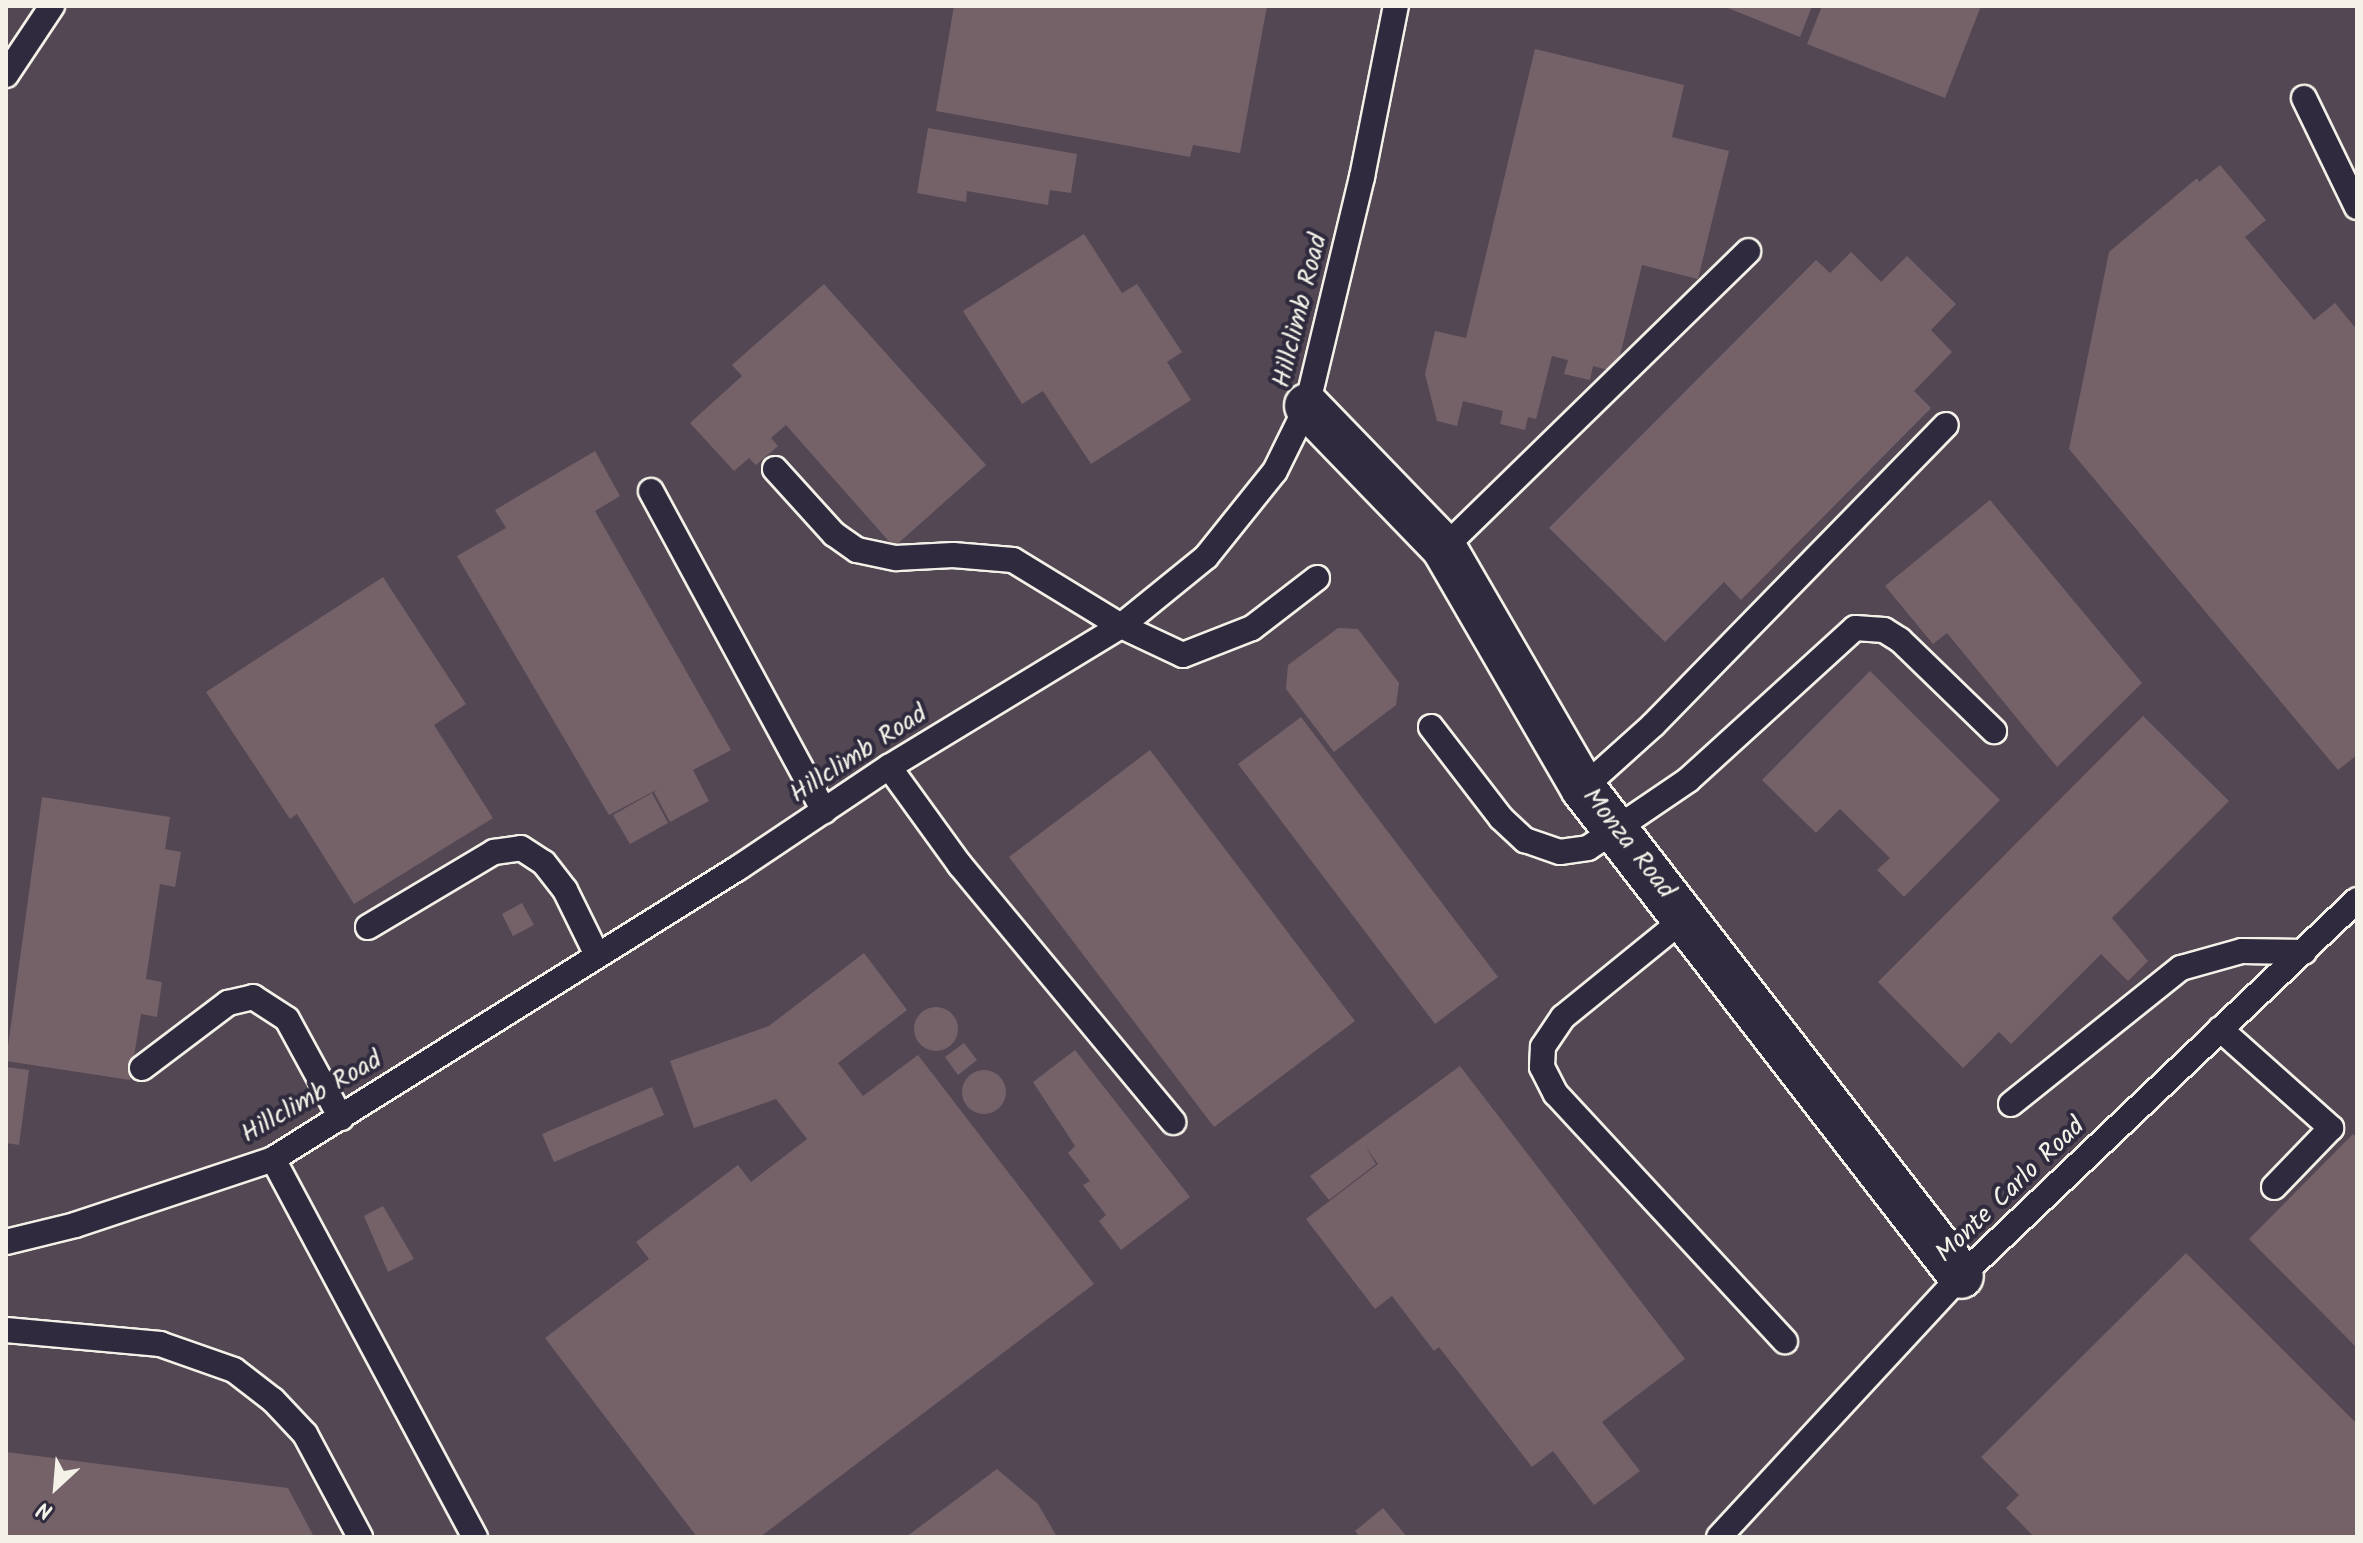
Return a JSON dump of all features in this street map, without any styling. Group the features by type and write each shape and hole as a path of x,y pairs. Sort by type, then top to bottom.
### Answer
{"street":[{"name":"Monza Road","path":"1307,406 1444,548 1583,788 1961,1276"}],"lane":[{"path":"6,75 52,6"},
{"name":"Hillclimb Road","path":"6,1242 75,1225 273,1159 889,767 1121,626 1206,557 1275,471 1307,406 1362,177 1396,6"},
{"path":"2304,98 2357,207"},
{"path":"1444,548 1748,251"},
{"path":"1583,788 1653,725 1946,425"},
{"path":"775,469 834,534 857,550 896,558 953,555 1013,560 1121,626 1183,655 1252,628 1317,578"},
{"path":"651,491 824,811"},
{"path":"1431,727 1501,818 1525,840 1560,852 1588,848 1688,780 1855,628 1884,630 1900,640 1994,731"},
{"path":"889,767 960,865 1173,1122"},
{"path":"368,927 494,852 521,848 544,863 565,890 597,955"},
{"name":"Monte Carlo Road","path":"1719,1537 1961,1276 2357,900"},
{"path":"1685,918 1563,1017 1543,1047 1542,1067 1556,1094 1785,1341"},
{"path":"2011,1104 2181,968 2242,951 2304,952"},
{"path":"142,1068 228,1003 253,997 287,1019 341,1118"},
{"path":"2220,1029 2331,1128 2274,1187"},
{"path":"273,1159 475,1537"},
{"path":"6,1330 160,1344 234,1370 273,1400 305,1434 360,1537"}],"shaded area":[{"path":"6,6 2357,6 2357,1537 6,1537"}],"building":[{"path":"954,6 1267,6 1240,153 1193,145 1190,157 936,111"},
{"path":"1723,6 1812,6 1800,37"},
{"path":"1822,6 1981,6 1945,98 1807,44"},
{"path":"1535,49 1684,85 1672,137 1729,151 1698,279 1642,265 1616,372 1593,366 1590,380 1564,374 1568,360 1552,356 1536,419 1528,417 1525,430 1500,424 1503,411 1463,401 1457,426 1437,421 1425,374 1435,331 1466,338"},
{"path":"928,128 1077,154 1071,193 1050,190 1048,205 967,191 966,202 917,193"},
{"path":"2220,165 2266,220 2245,237 2314,320 2335,303 2357,330 2357,755 2338,770 2069,449 2109,252 2197,178 2199,182"},
{"path":"1084,234 1122,293 1137,284 1182,352 1167,362 1191,400 1091,464 1043,391 1022,404 963,311"},
{"path":"1851,252 1881,282 1907,256 1956,304 1931,330 1952,352 1914,391 1931,408 1741,600 1724,582 1665,642 1549,528 1816,260 1830,273"},
{"path":"824,284 986,465 894,547 786,425 771,438 778,446 756,465 749,458 734,471 690,423 742,376 732,365"},
{"path":"595,451 620,496 595,511 731,750 693,770 709,801 670,822 654,792 658,789 609,815 457,556 506,528 495,510"},
{"path":"1990,500 2142,683 2057,767 1947,633 1933,644 1885,586"},
{"path":"383,577 466,704 434,725 493,818 354,904 297,814 290,819 206,692"},
{"path":"1338,628 1358,629 1399,683 1396,705 1334,752 1286,689 1288,665"},
{"path":"1870,671 2000,800 1904,897 1877,870 1890,858 1840,809 1816,833 1762,780"},
{"path":"2143,716 2229,801 2112,918 2148,961 2128,981 2101,954 2011,1044 1999,1032 1963,1068 1878,982"},
{"path":"1301,717 1498,977 1435,1024 1238,764"},
{"path":"1150,750 1355,1021 1214,1127 1009,857"},
{"path":"652,793 668,823 630,844 613,815"},
{"path":"42,797 170,817 165,849 181,852 175,887 160,884 146,979 162,982 157,1017 141,1014 130,1080 6,1061"},
{"path":"522,903 534,925 513,936 502,914"},
{"path":"864,953 907,1010 838,1063 863,1096 918,1055 1094,1284 760,1537 697,1537 545,1338 649,1259 636,1242 738,1165 751,1182 807,1139 776,1099 694,1128 670,1061 769,1026"},
{"path":"936,1007 951,1014 958,1029 951,1044 936,1051 921,1044 914,1029 921,1014"},
{"path":"964,1043 977,1060 958,1075 945,1057"},
{"path":"1075,1050 1190,1197 1121,1250 1099,1221 1106,1215 1083,1185 1090,1181 1068,1153 1075,1146 1033,1082"},
{"path":"1460,1066 1685,1359 1602,1422 1640,1471 1594,1505 1553,1451 1532,1467 1439,1347 1434,1351 1392,1296 1375,1309 1306,1219 1378,1164 1365,1146 1376,1164 1329,1200 1310,1176"},
{"path":"6,1067 29,1070 19,1145 6,1143"},
{"path":"984,1070 999,1077 1006,1092 999,1107 984,1114 969,1107 962,1092 969,1077"},
{"path":"652,1087 664,1115 554,1162 542,1134"},
{"path":"2353,1134 2357,1138 2357,1348 2249,1239"},
{"path":"383,1206 414,1259 388,1272 364,1216"},
{"path":"2186,1253 2357,1424 2357,1537 2034,1537 2006,1508 2019,1495 1981,1457"},
{"path":"6,1452 288,1488 314,1537 6,1537"},
{"path":"997,1469 1038,1504 1057,1537 906,1537"},
{"path":"1383,1508 1407,1537 1360,1537 1355,1531"}]}
